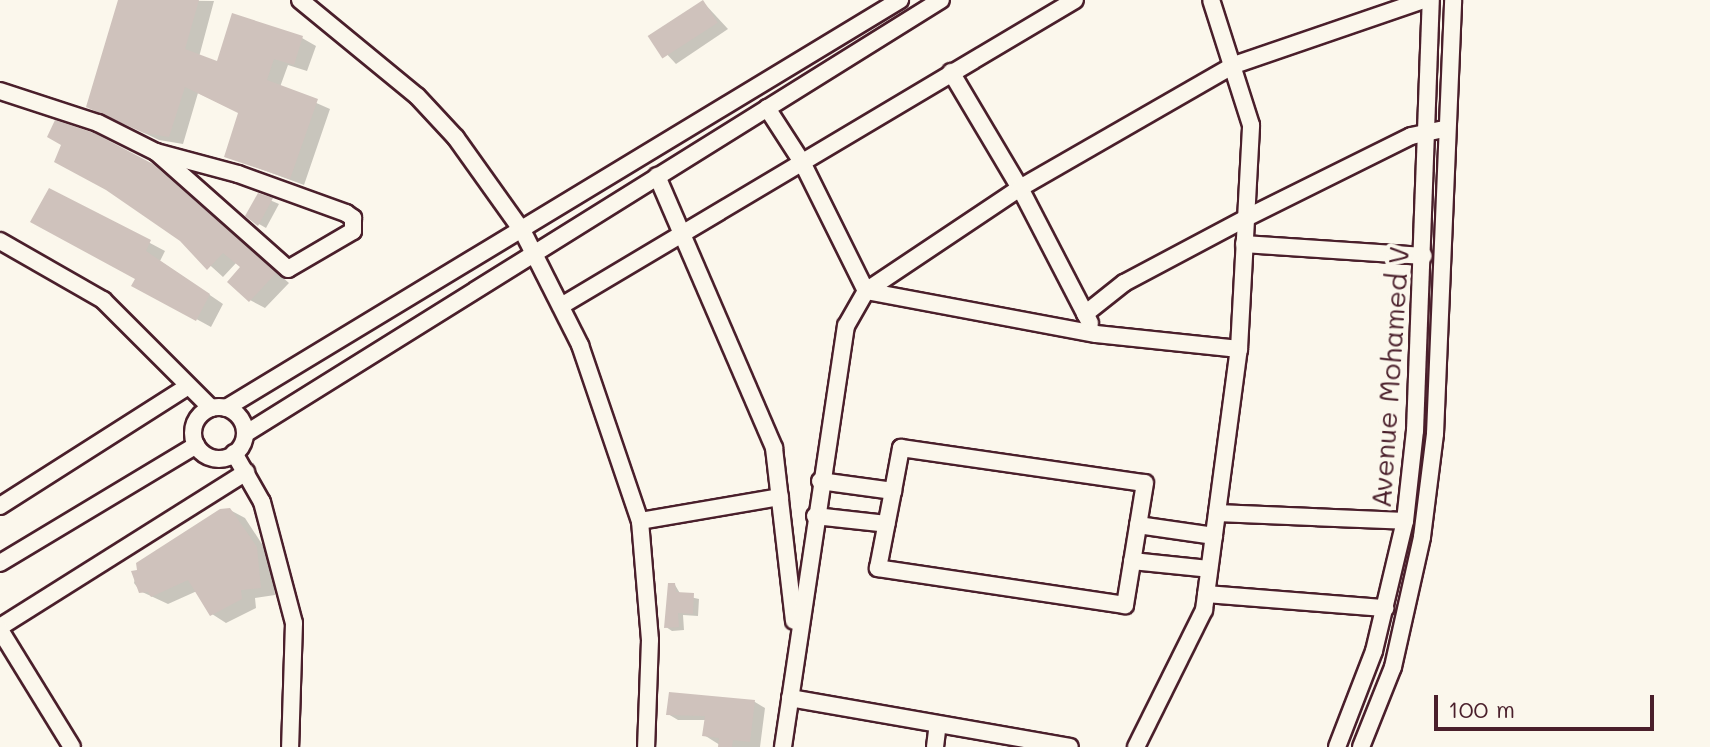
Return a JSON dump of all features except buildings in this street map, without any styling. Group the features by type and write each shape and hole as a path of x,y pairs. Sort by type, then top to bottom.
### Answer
{"street":[{"path":"300,0 417,96 471,157 523,232 561,306 607,417 640,521 650,640 646,747"},
{"path":"234,453 245,434 941,0"},
{"path":"561,306 683,237 802,162 1075,0"},
{"path":"1136,747 1204,610 1239,349 1251,125 1211,0"},
{"path":"783,747 820,481 846,326 866,291 1020,188 1234,65 1424,0"},
{"name":"Avenue Mohamed V","path":"1337,747 1385,608 1405,521 1415,431 1424,256 1430,130 1431,0"},
{"name":"Avenue Mohamed V","path":"1361,747 1393,667 1422,537 1435,434 1451,130 1453,0"},
{"path":"234,453 209,457 196,445 196,421 229,408 523,232 894,1 904,22"},
{"path":"951,72 1020,188 1096,334"},
{"path":"0,91 98,123 156,152 226,170 346,213 353,218 353,231 288,269 156,152"},
{"path":"767,108 802,162 866,291"},
{"path":"1085,314 1124,283 1246,218 1430,130 1451,130"},
{"path":"657,176 774,448 797,645"},
{"path":"0,241 103,300 187,387 229,408 245,434"},
{"path":"1244,244 1424,256"},
{"path":"866,291 1096,334 1239,349"},
{"path":"0,506 187,387"},
{"path":"0,563 196,445"},
{"path":"901,448 1145,483 1125,605 878,568 887,524 901,448"},
{"path":"234,453 262,502 281,560 294,623 290,747"},
{"path":"72,747 0,628 246,472"},
{"path":"820,481 893,491"},
{"path":"640,521 780,497"},
{"path":"1217,513 1405,521"},
{"path":"815,516 887,524"},
{"path":"1138,525 1214,536"},
{"path":"1132,561 1209,569"},
{"path":"1206,594 1385,608"},
{"path":"790,698 1070,747"},
{"path":"935,747 938,724"}]}
